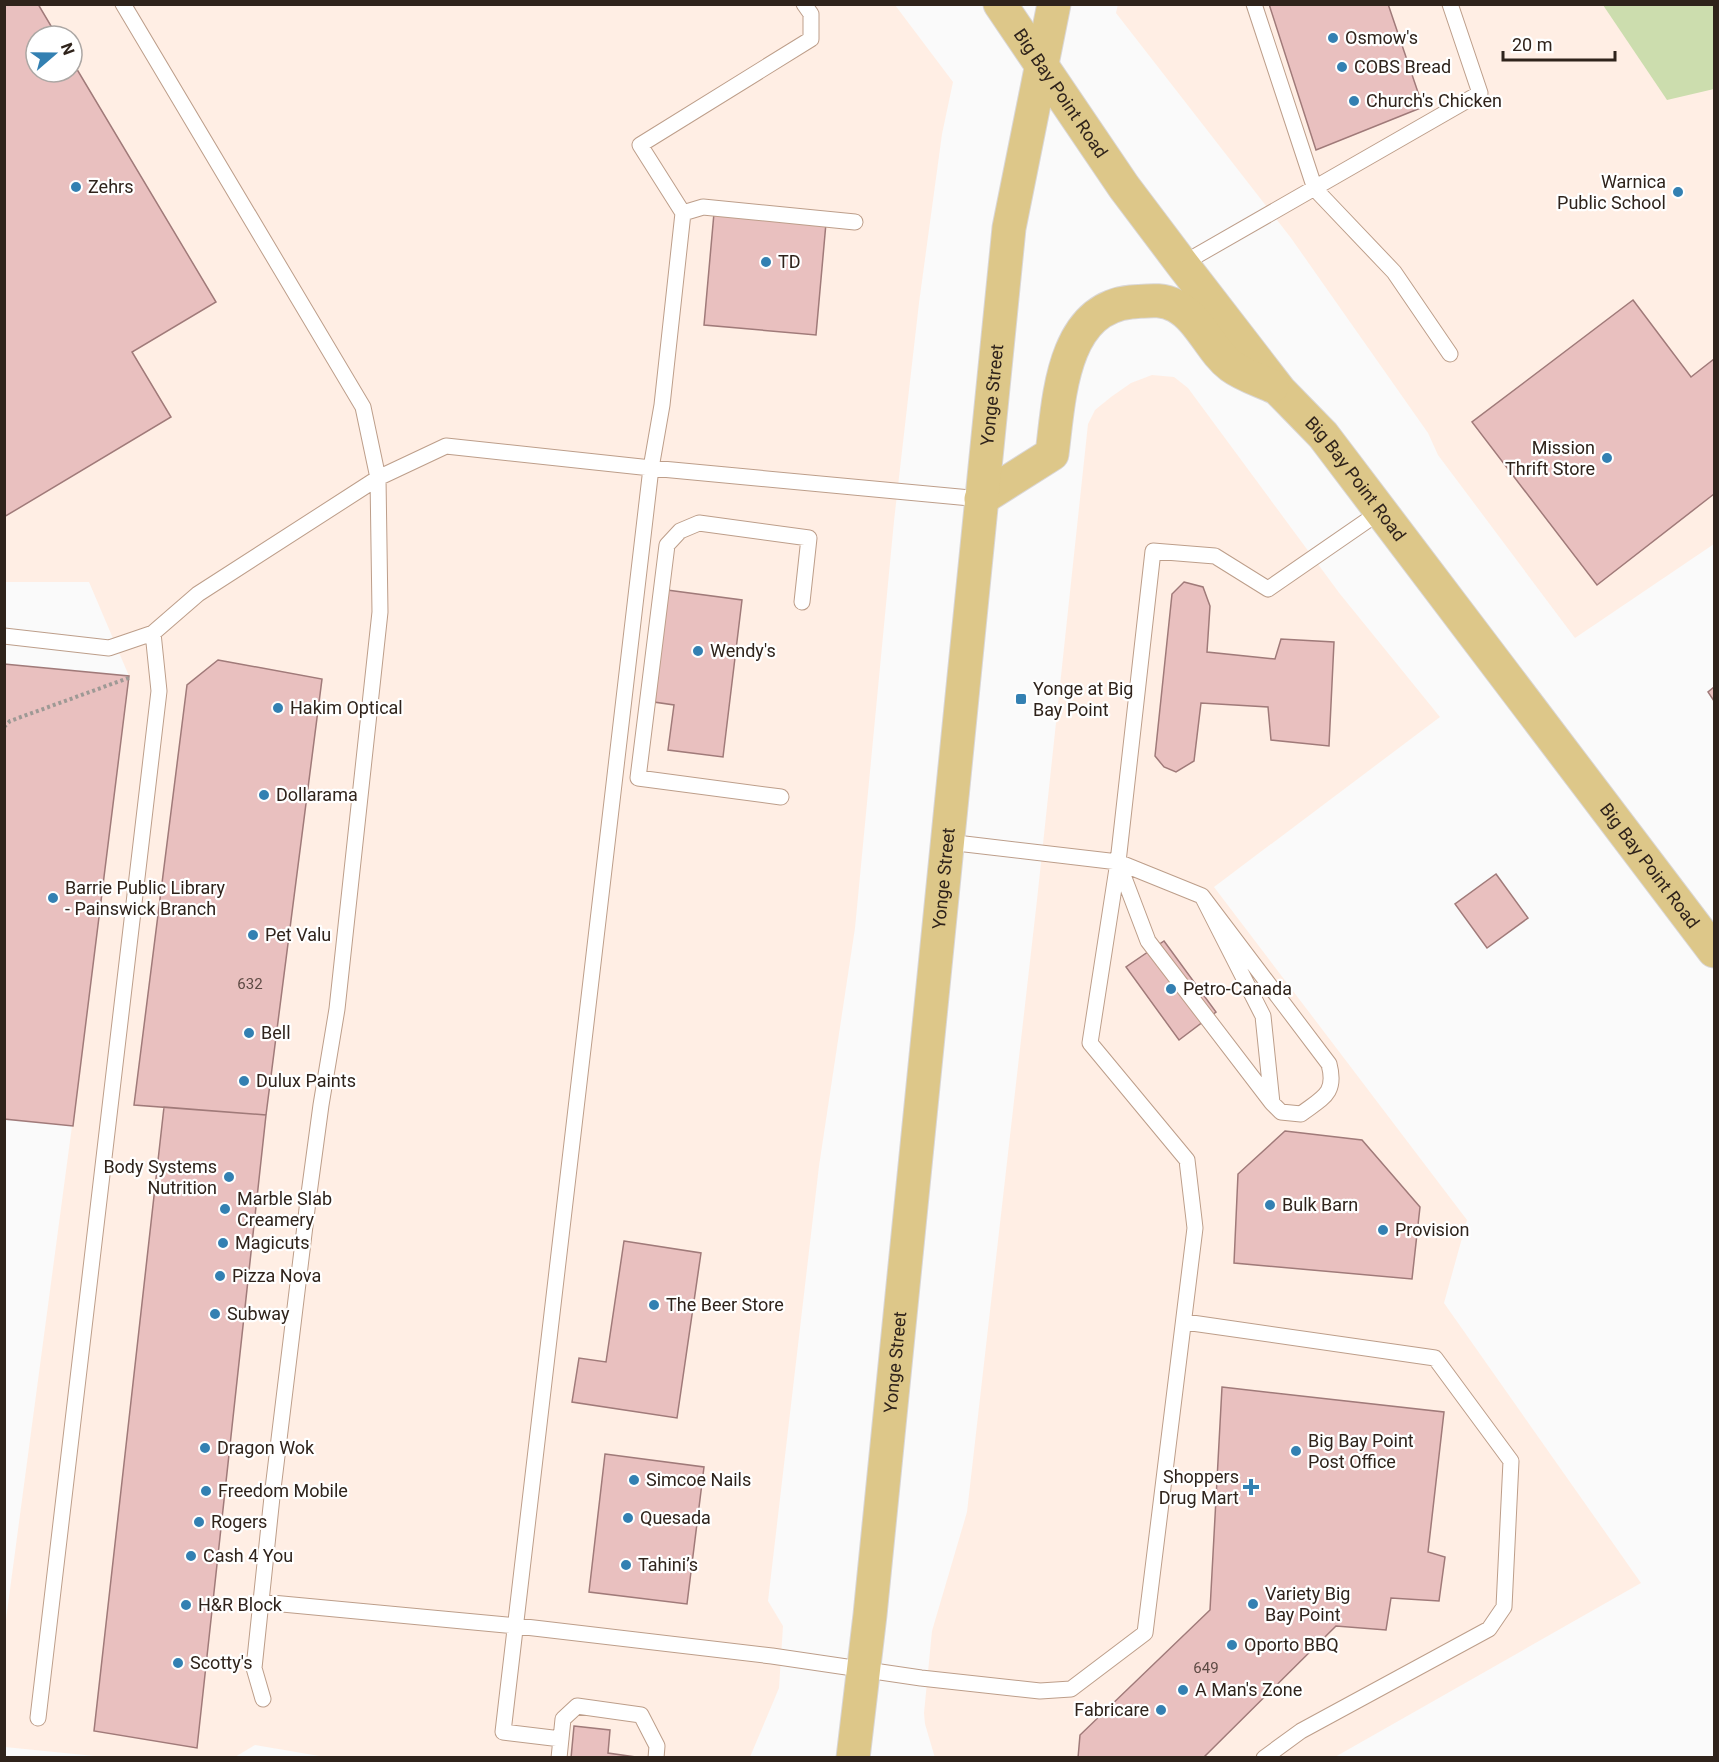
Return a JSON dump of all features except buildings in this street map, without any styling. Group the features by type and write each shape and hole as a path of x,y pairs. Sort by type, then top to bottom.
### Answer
{"main road":[{"name":"Big Bay Point Road","path":"1000,4 1124,187 1182,264 1280,391 1323,435 1714,951"},
{"name":"Yonge Street","path":"853,1758 864,1669 1009,228 1054,4"},
{"path":"981,499 1052,454 1062,378 1068,357 1089,322 1106,310 1122,303 1159,300 1176,306 1188,315 1231,366 1280,391"}],"lane":[{"path":"123,4 363,406 378,478 380,612 337,1009 308,1201 282,1407 261,1602 254,1668 263,1699"},
{"path":"561,1738 503,1732 683,213 640,145 811,39 811,14 804,4"},
{"path":"1254,4 1315,189 1394,272 1450,354"},
{"path":"1182,264 1480,93 1450,4"},
{"path":"683,213 703,207 855,222"},
{"path":"4,636 108,648 153,633 198,594 378,478 446,446 981,499"},
{"path":"261,1602 517,1626 1040,1691 1071,1689 1145,1633 1195,1228 1187,1160 1090,1043 1118,861 1153,551 1215,556 1268,589 1381,510"},
{"path":"781,797 638,778 667,545 680,531 699,523 809,538 802,602"},
{"path":"38,1718 159,691 153,633"},
{"path":"948,842 1118,861 1202,896 1329,1065 1332,1078 1329,1092 1301,1114 1281,1112 1272,1103 1148,941 1118,861"},
{"path":"1202,896 1263,1016 1272,1103"},
{"path":"1185,1322 1435,1358 1511,1461 1504,1607 1488,1629 1301,1731 1264,1758"},
{"path":"559,1758 563,1719 577,1706 641,1715 657,1746 656,1758"}],"path":[{"path":"4,728 10,722 156,667"}],"shaded area":[{"path":"1118,4 1714,5 1714,544 1575,638 1438,455 1428,433 1291,238 1116,13"},
{"path":"5,5 895,5 953,82 942,134 919,303 894,521 855,928 819,1166 768,1601 783,1626 779,1688 750,1757 331,1758 255,1745 235,1757 114,1758 5,1747 5,1627 129,676 89,582 5,582"},
{"path":"1152,375 1174,377 1188,388 1340,594 1440,717 1214,887 1467,1220 1444,1303 1641,1583 1335,1757 935,1758 924,1713 932,1631 967,1512 1037,900 1088,424 1095,410 1111,397 1131,383"}],"green space":[{"path":"1603,5 1714,5 1714,89 1667,100"}],"place":[{"name":"Osmow's","path":"1333,38"},
{"name":"COBS Bread","path":"1342,67"},
{"name":"Church's Chicken","path":"1354,101"},
{"name":"Zehrs","path":"76,187"},
{"name":"Warnica Public School","path":"1678,192"},
{"name":"TD","path":"766,262"},
{"name":"Mission Thrift Store","path":"1607,458"},
{"name":"Wendy's","path":"698,651"},
{"name":"Yonge at Big Bay Point","path":"1021,699"},
{"name":"Hakim Optical","path":"278,708"},
{"name":"Dollarama","path":"264,795"},
{"name":"Barrie Public Library - Painswick Branch","path":"53,898"},
{"name":"Pet Valu","path":"253,935"},
{"name":"Petro-Canada","path":"1171,989"},
{"name":"Bell","path":"249,1033"},
{"name":"Dulux Paints","path":"244,1081"},
{"name":"Body Systems Nutrition","path":"229,1177"},
{"name":"Bulk Barn","path":"1270,1205"},
{"name":"Marble Slab Creamery","path":"225,1209"},
{"name":"Provision","path":"1383,1230"},
{"name":"Magicuts","path":"223,1243"},
{"name":"Pizza Nova","path":"220,1276"},
{"name":"The Beer Store","path":"654,1305"},
{"name":"Subway","path":"215,1314"},
{"name":"Dragon Wok","path":"205,1448"},
{"name":"Big Bay Point Post Office","path":"1296,1451"},
{"name":"Simcoe Nails","path":"634,1480"},
{"name":"Shoppers Drug Mart","path":"1251,1487"},
{"name":"Freedom Mobile","path":"206,1491"},
{"name":"Quesada","path":"628,1518"},
{"name":"Rogers","path":"199,1522"},
{"name":"Cash 4 You","path":"191,1556"},
{"name":"Tahini’s","path":"626,1565"},
{"name":"Variety Big Bay Point","path":"1253,1604"},
{"name":"H&R Block","path":"186,1605"},
{"name":"Oporto BBQ","path":"1232,1645"},
{"name":"Scotty's","path":"178,1663"},
{"name":"A Man's Zone","path":"1183,1690"},
{"name":"Fabricare","path":"1161,1710"}]}
